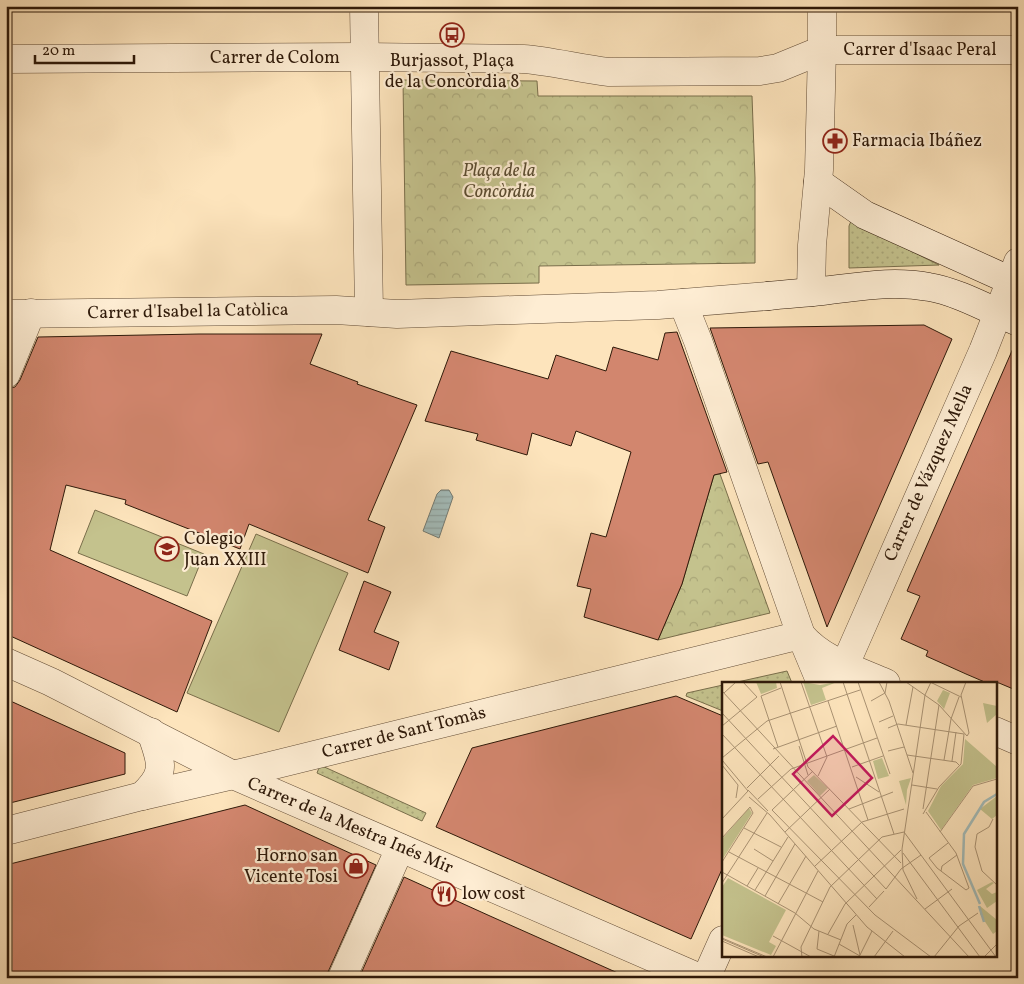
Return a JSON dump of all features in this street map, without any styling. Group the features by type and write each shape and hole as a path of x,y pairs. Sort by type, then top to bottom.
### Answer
{"street":[{"path":"364,6 369,312 397,314 568,309 683,303 901,283 931,287 1007,318"},
{"path":"811,292 812,245 818,182 822,6"},
{"path":"364,57 542,60 588,70 609,72 760,71 778,68 822,50"},
{"name":"Carrer d'Isaac Peral","path":"822,50 1018,50"},
{"name":"Carrer de Colom","path":"6,60 364,57"},
{"path":"818,182 866,214 1015,275"},
{"name":"Carrer de Vázquez Mella","path":"841,674 979,360 1007,318 1015,275"},
{"path":"683,303 801,635 821,682"},
{"name":"Carrer d'Isabel la Catòlica","path":"18,314 336,310 369,312"},
{"path":"6,374 18,314"},
{"path":"801,635 810,646 822,654 841,674 881,682"},
{"name":"Carrer de Sant Tomàs","path":"6,831 801,635"},
{"name":"Carrer de la Mestra Inés Mir","path":"6,662 51,682 233,775 700,978"},
{"path":"996,731 1018,741"},
{"path":"142,796 158,778 160,771 160,758 151,732"},
{"path":"342,978 400,848"},
{"path":"706,978 722,942"}],"green space":[{"name":"Plaça de la Concòrdia","path":"403,80 537,81 538,96 752,96 755,178 755,263 539,266 539,283 406,285"},
{"path":"851,221 939,265 849,268 849,226"},
{"path":"720,474 770,613 658,640 682,584 714,475"},
{"path":"95,510 204,554 187,596 78,553"},
{"path":"256,534 348,573 279,732 187,693"},
{"path":"787,671 792,682 738,682"},
{"path":"722,685 722,711 686,696 687,693"},
{"path":"320,765 426,813 422,821 317,773"}],"water":[{"path":"441,490 449,490 453,497 439,538 423,531 437,494"}],"building":[{"path":"924,325 952,339 827,627 768,462 758,464 710,328"},
{"path":"677,332 727,472 714,475 682,584 658,640 584,617 591,589 577,586 591,533 606,537 631,452 576,431 571,446 532,433 527,455 476,440 478,434 425,421 451,351 548,379 556,355 606,371 613,347 658,360 665,333"},
{"name":"Colegio Juan XXIII","path":"322,334 310,364 358,382 357,384 417,405 368,520 385,527 368,573 249,524 240,549 125,504 126,500 66,485 50,550 212,621 177,712 6,634 6,389 15,387 20,380 38,337"},
{"path":"1018,337 1018,691 996,682 985,682 966,674 926,656 928,651 901,639 920,596 907,591"},
{"path":"364,581 391,592 374,632 399,642 389,670 339,650"},
{"path":"676,696 722,716 722,869 691,939 436,827 472,748"},
{"path":"6,699 125,753 125,774 6,804"},
{"path":"245,805 376,865 327,978 6,978 6,865"},
{"path":"404,877 490,916 629,978 359,978"}],"place":[{"name":"Burjassot, Plaça de la Concòrdia 8","path":"452,35"},
{"name":"Farmacia Ibáñez","path":"835,141"},
{"name":"Colegio Juan XXIII","path":"167,549"},
{"name":"Horno san Vicente Tosi","path":"356,866"},
{"name":"low cost","path":"444,894"}]}
